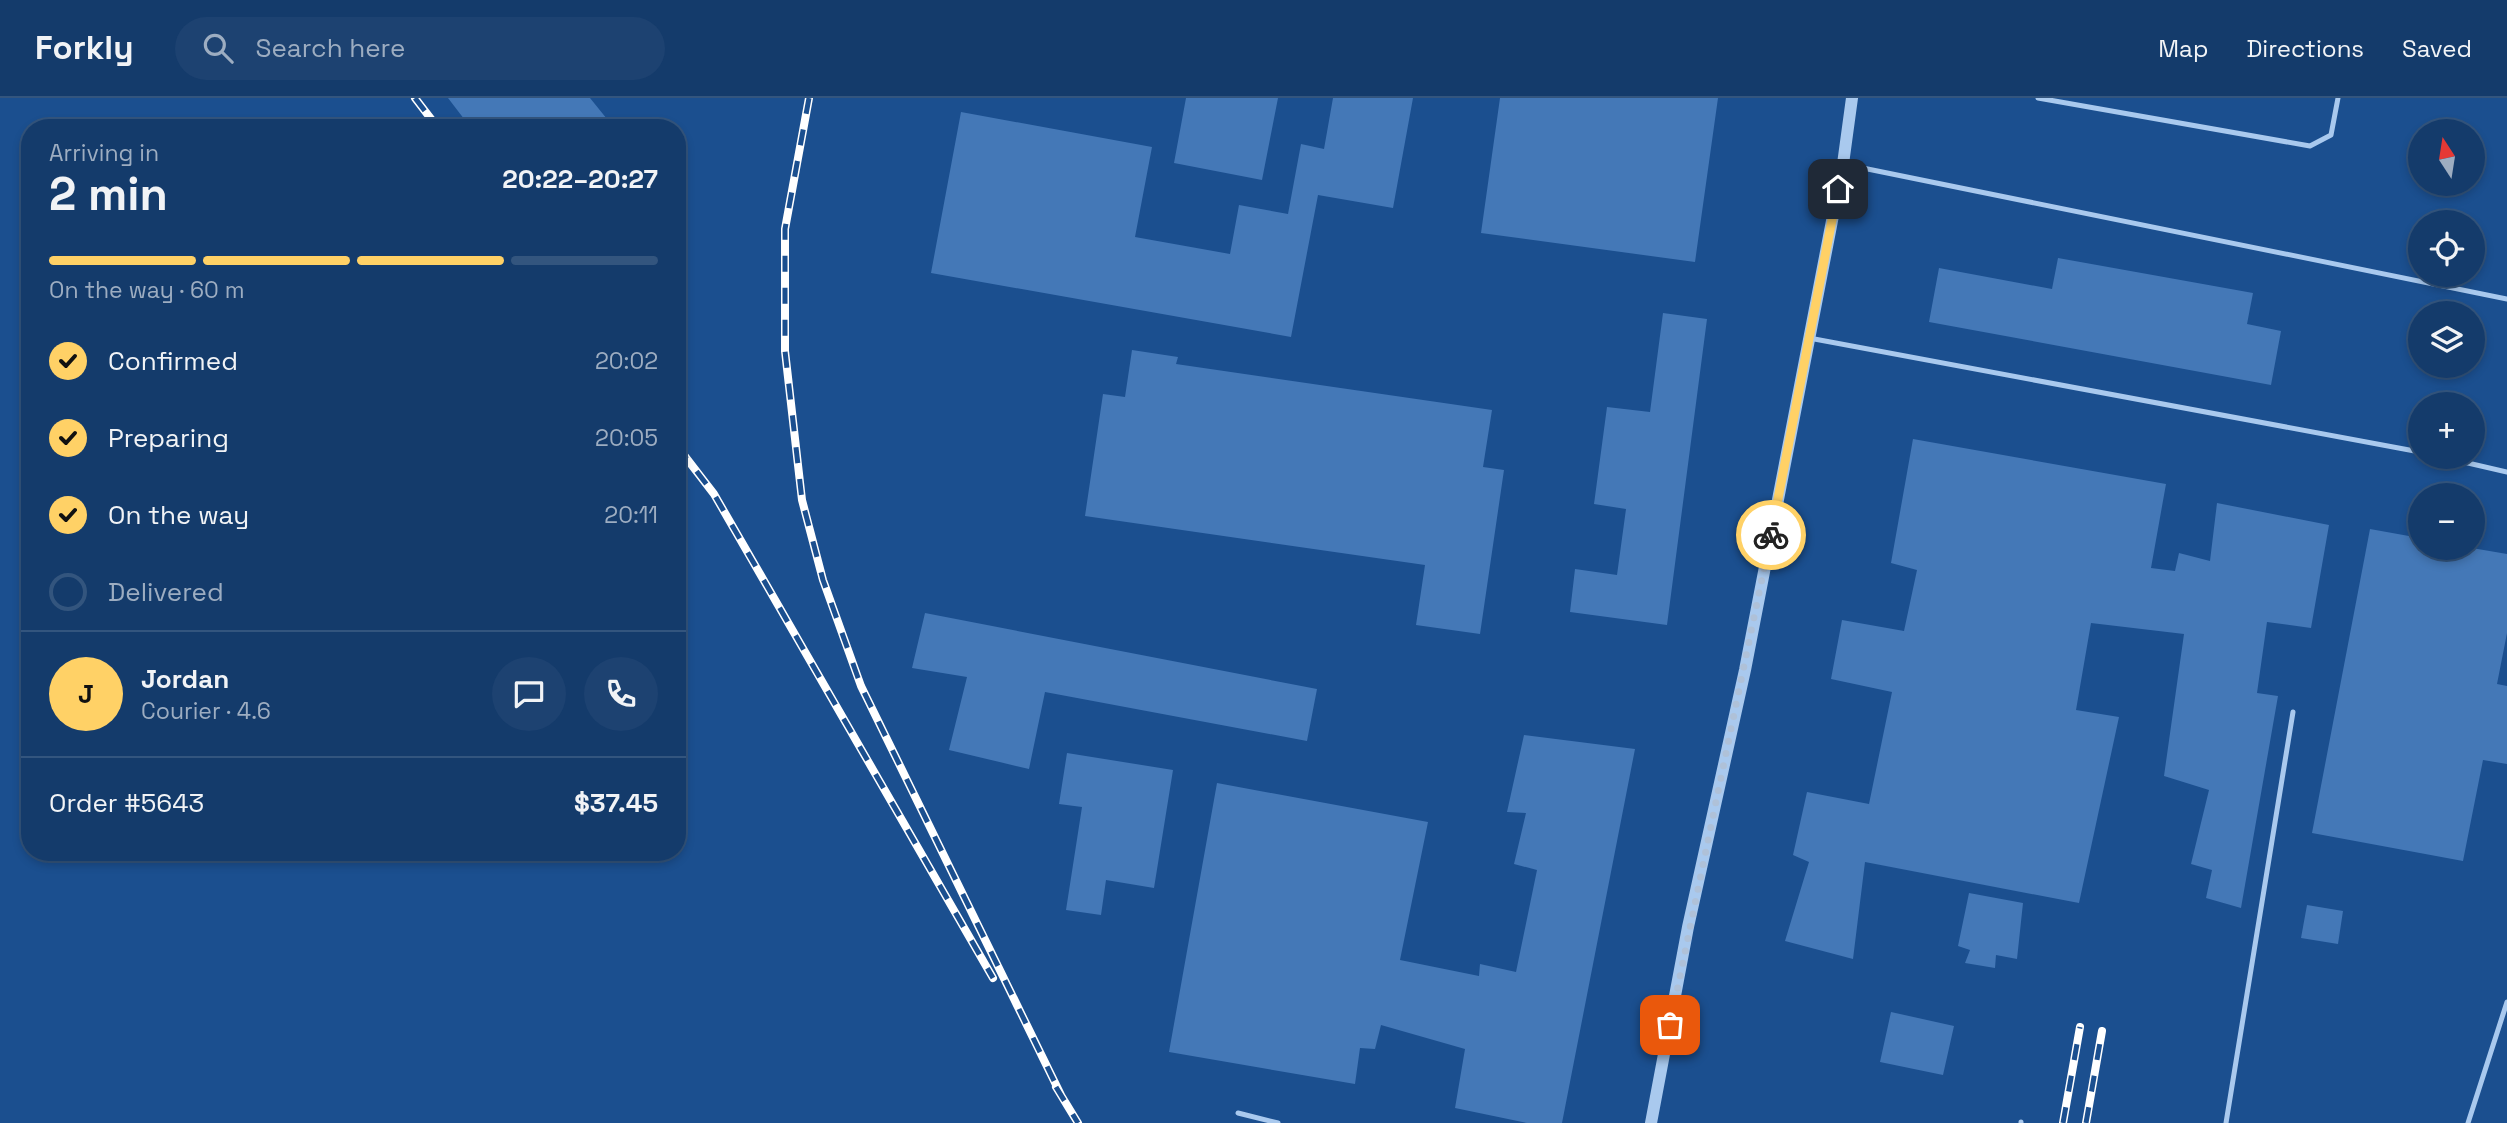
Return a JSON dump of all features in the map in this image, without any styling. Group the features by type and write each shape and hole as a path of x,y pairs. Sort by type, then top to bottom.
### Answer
{"street":[{"path":"1651,1123 1688,927 1745,670 1843,164 1852,98"}],"lane":[{"path":"2038,98 2310,146 2331,135 2338,98"},
{"path":"1843,164 2507,299"},
{"path":"1809,338 2408,450"},
{"path":"2485,467 2507,472"},
{"path":"2226,1123 2293,712"},
{"path":"2468,1123 2507,1002"},
{"path":"1238,1113 1278,1123"}],"building":[{"path":"448,98 590,98 607,119 464,119"},
{"path":"1186,98 1278,98 1262,180 1174,163"},
{"path":"1333,98 1413,98 1393,208 1318,195 1291,337 931,273 961,112 1152,147 1135,237 1230,254 1239,205 1288,214 1301,144 1324,149"},
{"path":"1500,98 1718,98 1695,262 1481,233"},
{"path":"2058,258 2253,293 2247,324 2281,331 2271,385 1929,322 1939,268 2052,289"},
{"path":"1663,313 1707,319 1667,625 1570,612 1575,569 1617,575 1626,509 1594,504 1607,407 1650,412"},
{"path":"1132,350 1178,357 1176,364 1492,410 1483,467 1504,470 1480,634 1416,625 1425,565 1085,516 1103,394 1125,397"},
{"path":"1913,439 2166,484 2151,568 2175,571 2179,553 2210,561 2217,503 2329,525 2311,628 2267,622 2257,693 2278,696 2241,908 2206,898 2212,870 2191,864 2209,790 2164,776 2184,634 2091,623 2076,710 2119,717 2079,903 1865,862 1853,959 1785,941 1809,862 1793,855 1807,792 1869,804 1892,692 1831,679 1842,620 1904,631 1917,570 1891,563"},
{"path":"2370,529 2408,536 2408,560 2485,560 2485,550 2507,554 2507,633 2497,684 2507,686 2507,764 2483,760 2463,861 2312,833"},
{"path":"925,613 1317,689 1307,741 1045,692 1029,769 949,750 967,677 912,668"},
{"path":"1524,735 1635,749 1562,1123 1527,1123 1455,1108 1465,1049 1381,1025 1375,1049 1360,1048 1355,1084 1169,1052 1217,783 1428,822 1400,960 1479,976 1480,964 1516,972 1537,870 1514,864 1526,813 1507,812"},
{"path":"1067,753 1173,770 1154,888 1106,880 1101,915 1066,910 1082,807 1059,804"},
{"path":"1969,893 2023,903 2017,959 1996,955 1995,968 1965,963 1970,950 1958,946"},
{"path":"2307,905 2343,911 2338,944 2301,938"},
{"path":"1891,1012 1954,1026 1943,1075 1880,1062"}],"railway":[{"path":"415,98 431,119"},
{"path":"809,98 785,229 785,351 802,500 823,580 861,686 1061,1095"},
{"path":"686,458 714,494 993,978"},
{"path":"2063,1123 2080,1027"},
{"path":"2086,1123 2102,1031"},
{"path":"1056,1087 1078,1123"}],"way so far":[{"path":"1670,1025 1688,927 1745,670 1771,535"}],"route":[{"path":"1771,535 1838,189"}]}
